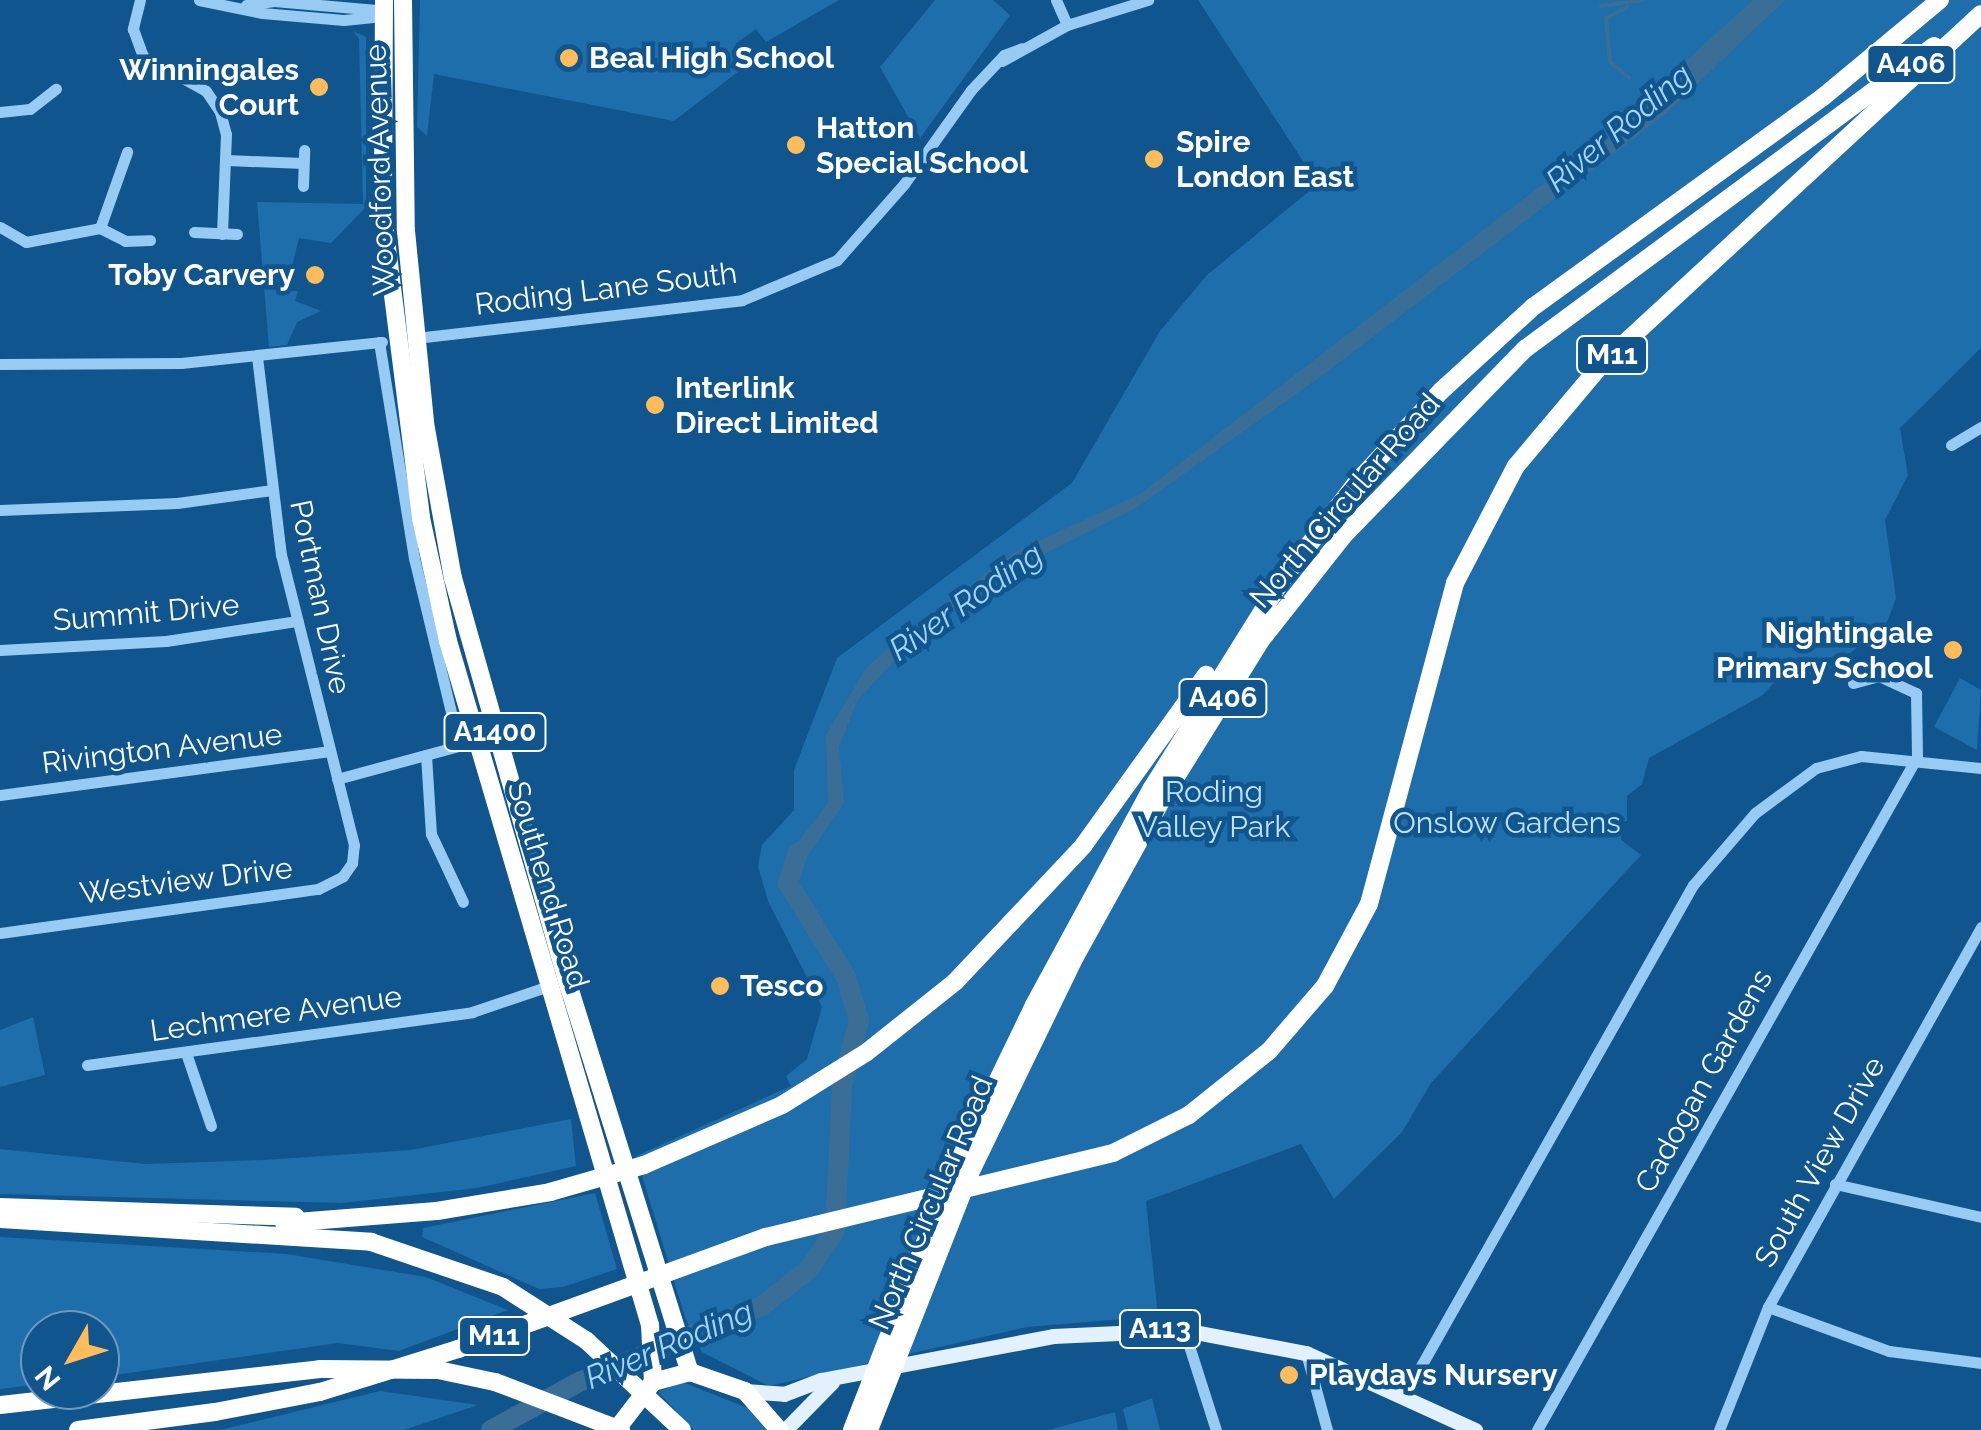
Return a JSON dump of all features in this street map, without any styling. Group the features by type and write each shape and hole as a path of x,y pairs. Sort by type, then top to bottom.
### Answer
{"highway":[{"name":"Woodford Avenue","path":"397,340 403,0"},
{"name":"North Circular Road","path":"852,1430 950,1180 1084,909 1248,631 1358,482 1475,358 1580,269 1823,97 1940,0"},
{"name":"Woodford Avenue","path":"387,5 379,130 397,340"},
{"path":"387,5 402,26"},
{"name":"North Circular Road","path":"869,1430 970,1173 1134,849 1296,590 1418,453 1525,349 1981,11"},
{"name":"M11","path":"78,1430 215,1412 320,1392 458,1349 717,1251 900,1204 1066,1168 1148,1137 1232,1085 1309,1006 1341,962 1378,877 1455,584 1516,466 1567,401 1820,168 1981,11"},
{"name":"Southend Road","path":"397,340 424,533 468,744 549,986 654,1343 654,1372"},
{"name":"Southend Road","path":"397,340 473,658 674,1336 686,1365"},
{"name":"M11","path":"58,1222 248,1224 382,1218 550,1192 659,1159 782,1106 868,1052 955,982 1036,902 1112,810 1210,668 1248,631"},
{"name":"M11","path":"0,1207 382,1218"},
{"name":"M11","path":"0,1219 371,1242 503,1287 600,1350 682,1430"},
{"path":"615,1429 654,1372 686,1365"},
{"name":"A113","path":"686,1365 745,1391 774,1416 782,1430"},
{"name":"M11","path":"0,1405 320,1369 438,1370 494,1382 615,1429"}],"main road":[{"name":"A113","path":"745,1391 784,1394 1054,1336 1184,1330 1306,1353 1475,1430"},
{"name":"A113","path":"782,1430 832,1382"}],"street":[{"path":"140,0 134,41 143,56 206,91 220,112 226,160 222,234"},
{"path":"199,0 246,6 263,0 344,9 387,5"},
{"path":"1056,0 1067,24"},
{"name":"Roding Lane South","path":"0,364 181,364 742,300 837,260 904,184 962,100 1002,62 1067,24 1148,0"},
{"path":"0,112 30,110 56,88"},
{"path":"100,228 127,152"},
{"path":"226,160 304,156 302,186"},
{"path":"0,226 26,242 100,228 126,241 150,240"},
{"path":"194,232 237,234"},
{"name":"Portman Drive","path":"257,356 272,490 297,622 354,846"},
{"path":"1951,445 1981,427"},
{"path":"0,510 177,503 272,490"},
{"name":"Summit Drive","path":"0,650 166,641 297,622"},
{"path":"1853,684 1879,676 1916,693 1917,757"},
{"path":"337,780 468,744"},
{"name":"Rivington Avenue","path":"0,795 330,751"},
{"path":"426,755 431,834 463,902"},
{"path":"1404,1396 1652,952 1719,852 1762,806 1816,768 1861,756 1917,757 1981,768"},
{"name":"Cadogan Gardens","path":"1536,1430 1917,757"},
{"name":"Westview Drive","path":"0,934 318,888 343,876 354,846"},
{"name":"South View Drive","path":"1719,1430 1768,1306 1977,943 1981,927"},
{"name":"Lechmere Avenue","path":"87,1064 472,1012 549,986"},
{"path":"186,1052 211,1126"},
{"path":"1835,1184 1981,1217"},
{"path":"1768,1306 1889,1350 1981,1363"},
{"path":"1184,1330 1216,1430"},
{"path":"1306,1353 1327,1430"}],"green space":[{"name":"Beal High School","path":"420,0 839,0 766,42 756,29 735,44 752,61 674,121 434,74 427,136 417,127"},
{"path":"935,0 993,0 1010,15 920,138 880,67"},
{"name":"Roding Valley Park","path":"1198,0 1981,0 1981,348 1900,428 1908,475 1885,520 1896,598 1886,625 1816,680 1789,666 1763,695 1649,758 1642,784 1627,796 1627,821 1620,821 1621,840 1641,855 1431,1083 1402,1132 1334,1199 1301,1144 1146,1201 1158,1316 1027,1327 769,1386 702,1352 685,1317 636,1156 791,1086 786,1076 807,1059 822,1007 768,901 758,866 762,845 794,810 794,770 837,658 1072,483 1160,331 1207,275 1318,184"},
{"path":"353,31 366,37 366,207 331,243 299,238 286,291 298,291 295,301 321,311 297,322 287,345 269,347 257,202 363,204 359,39"},
{"path":"1960,678 1981,690 1977,750 1934,727"},
{"path":"33,1017 45,1075 0,1087 0,1030"},
{"path":"571,1119 576,1166 477,1188 342,1203 0,1194 0,1149 145,1164 264,1160 411,1150"},
{"path":"595,1193 617,1269 563,1287 539,1289 422,1237 423,1228"},
{"path":"0,1237 287,1254 426,1277 508,1310 399,1351 338,1343 120,1374 120,1310 20,1310 20,1386 0,1389"},
{"path":"682,1382 750,1409 766,1430 694,1430 658,1392"},
{"path":"380,1391 478,1405 404,1430 220,1430"},
{"path":"1152,1398 1160,1430 1128,1430 1123,1409"},
{"path":"1115,1412 1118,1430 1048,1430"}],"water":[{"path":"1753,0 1785,0 1667,113 1324,374 1136,508 1008,572 915,638 857,701 839,747 844,803 795,874 780,882 787,856 828,803 826,735 865,670 895,641 1015,552 1140,494 1591,147"}],"waterway":[{"path":"1601,6 1644,0"},
{"path":"1627,7 1606,18 1610,62 1629,78"},
{"name":"River Roding","path":"491,1430 579,1382 762,1306 809,1269 835,1231 842,1086 859,1020 846,977 788,883 798,853"}],"place":[{"name":"Beal High School","path":"569,58"},
{"name":"Winningales Court","path":"319,87"},
{"name":"Hatton Special School","path":"796,145"},
{"name":"Spire London East","path":"1154,159"},
{"name":"Toby Carvery","path":"315,275"},
{"name":"Interlink Direct Limited","path":"655,405"},
{"name":"Nightingale Primary School","path":"1953,650"},
{"name":"Tesco","path":"720,986"},
{"name":"Playdays Nursery","path":"1289,1375"}],"park label":[{"name":"Onslow Gardens","path":"1507,823"}]}
